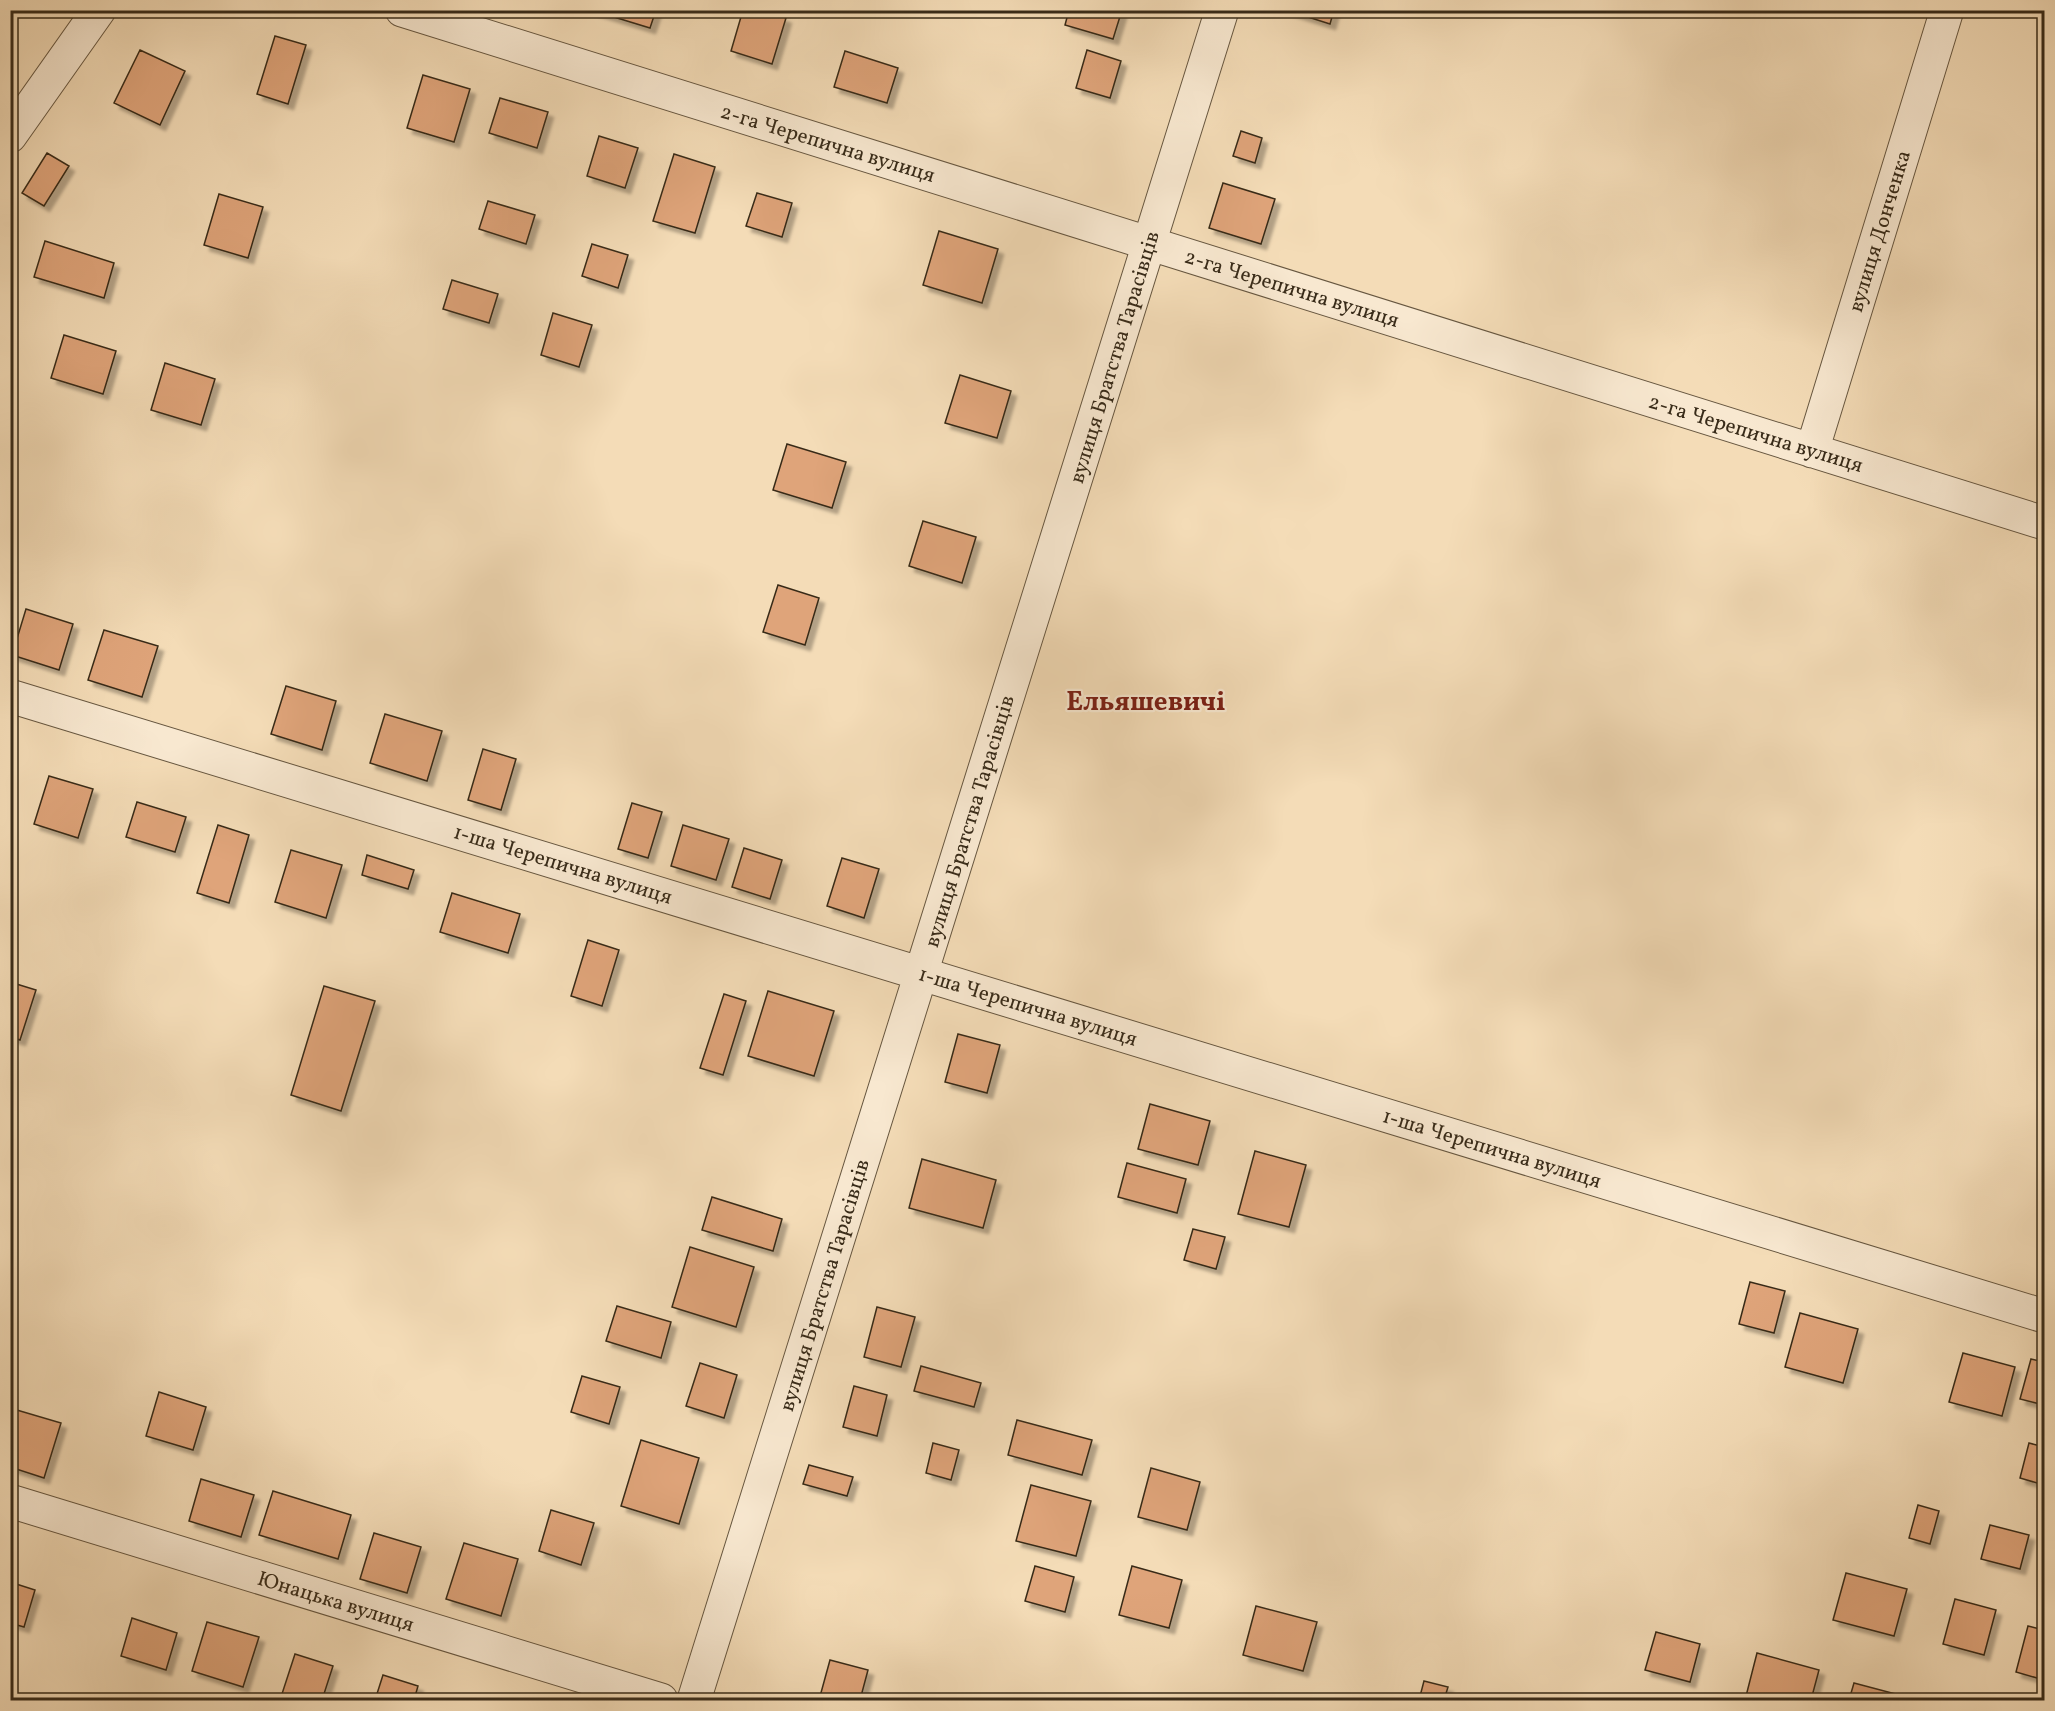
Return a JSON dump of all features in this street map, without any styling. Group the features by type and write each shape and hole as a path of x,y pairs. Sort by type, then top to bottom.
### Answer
{"street":[{"path":"10,136 99,10"},
{"name":"2-га Черепична вулиця","path":"402,10 2044,523"},
{"name":"вулиця Братства Тарасівців","path":"694,1701 1222,10"},
{"name":"вулиця Донченка","path":"1812,451 1947,10"},
{"name":"1-ша Черепична вулиця","path":"10,696 2044,1316"},
{"name":"Юнацька вулиця","path":"10,1501 661,1701"}],"building":[{"path":"591,10 656,10 650,28"},
{"path":"743,10 761,10 786,18 772,64 731,51"},
{"path":"1069,10 1122,10 1113,39 1065,25"},
{"path":"1286,10 1334,10 1330,24"},
{"path":"275,36 306,45 288,104 257,94"},
{"path":"140,50 185,71 160,125 114,103"},
{"path":"1087,50 1121,61 1110,98 1076,88"},
{"path":"845,51 898,68 887,103 834,87"},
{"path":"423,75 470,89 454,142 407,128"},
{"path":"500,98 548,112 537,148 489,133"},
{"path":"1241,131 1262,138 1255,163 1233,156"},
{"path":"599,136 638,148 625,188 587,176"},
{"path":"47,153 69,166 44,206 22,193"},
{"path":"674,154 715,167 695,233 653,221"},
{"path":"1223,183 1275,199 1261,244 1209,228"},
{"path":"757,193 792,203 782,237 746,226"},
{"path":"219,194 263,207 248,258 204,245"},
{"path":"488,201 535,215 526,244 479,229"},
{"path":"939,231 998,249 982,303 923,285"},
{"path":"45,241 114,263 104,298 34,277"},
{"path":"592,244 628,255 618,288 582,276"},
{"path":"452,280 498,294 489,323 443,309"},
{"path":"553,313 592,325 579,367 541,355"},
{"path":"64,335 116,351 103,394 51,378"},
{"path":"165,363 215,379 201,425 151,410"},
{"path":"960,375 1011,391 997,438 945,423"},
{"path":"787,444 846,462 832,508 773,490"},
{"path":"923,521 976,537 962,583 909,566"},
{"path":"778,585 819,598 805,645 763,632"},
{"path":"26,609 73,624 59,670 12,655"},
{"path":"104,630 158,646 142,697 88,680"},
{"path":"286,686 336,701 322,750 271,734"},
{"path":"385,714 442,731 427,781 370,763"},
{"path":"483,749 516,759 501,810 468,800"},
{"path":"49,776 93,789 78,838 34,824"},
{"path":"137,802 186,817 175,852 126,837"},
{"path":"632,803 662,812 648,858 618,849"},
{"path":"218,825 249,835 229,903 197,893"},
{"path":"683,825 729,839 716,880 671,866"},
{"path":"744,848 782,860 770,899 732,887"},
{"path":"291,850 342,865 326,918 275,902"},
{"path":"367,855 414,870 408,889 362,875"},
{"path":"842,858 879,869 864,918 827,906"},
{"path":"452,893 520,914 508,953 440,932"},
{"path":"588,940 619,950 602,1006 571,996"},
{"path":"10,982 36,990 20,1040 10,1037"},
{"path":"324,986 375,1001 341,1111 291,1095"},
{"path":"768,991 834,1011 814,1076 748,1056"},
{"path":"724,994 746,1001 723,1075 700,1068"},
{"path":"958,1034 1000,1045 987,1093 945,1082"},
{"path":"1150,1104 1210,1121 1198,1165 1138,1149"},
{"path":"1255,1151 1306,1165 1289,1227 1238,1214"},
{"path":"922,1159 996,1180 983,1228 909,1208"},
{"path":"1127,1163 1186,1179 1177,1213 1118,1197"},
{"path":"712,1197 782,1219 773,1251 702,1230"},
{"path":"1193,1229 1225,1237 1216,1269 1184,1260"},
{"path":"690,1247 754,1267 736,1327 672,1307"},
{"path":"1750,1282 1785,1291 1774,1333 1739,1324"},
{"path":"617,1306 671,1322 661,1358 606,1341"},
{"path":"877,1307 915,1317 901,1367 864,1357"},
{"path":"1800,1313 1858,1329 1843,1383 1785,1367"},
{"path":"1963,1353 2015,1367 2002,1416 1949,1402"},
{"path":"2031,1359 2044,1362 2044,1386 2040,1404 2020,1399"},
{"path":"700,1363 737,1375 724,1418 686,1406"},
{"path":"921,1366 981,1383 974,1407 914,1391"},
{"path":"582,1376 620,1387 609,1424 571,1412"},
{"path":"854,1386 887,1395 877,1436 843,1427"},
{"path":"159,1392 206,1407 193,1450 146,1436"},
{"path":"10,1408 61,1423 44,1478 10,1467"},
{"path":"1017,1420 1092,1440 1082,1475 1008,1455"},
{"path":"641,1440 699,1458 679,1524 621,1506"},
{"path":"933,1443 959,1450 951,1480 926,1473"},
{"path":"2029,1443 2044,1447 2044,1485 2020,1478"},
{"path":"809,1465 853,1477 847,1496 803,1484"},
{"path":"1151,1468 1200,1482 1187,1530 1138,1517"},
{"path":"201,1479 254,1495 241,1537 189,1521"},
{"path":"1031,1485 1091,1501 1076,1556 1016,1541"},
{"path":"273,1491 351,1515 338,1559 259,1535"},
{"path":"1918,1505 1939,1511 1930,1544 1909,1538"},
{"path":"551,1510 594,1523 581,1565 539,1551"},
{"path":"1990,1525 2029,1535 2020,1569 1981,1559"},
{"path":"374,1533 421,1547 407,1593 360,1579"},
{"path":"464,1543 518,1559 501,1616 446,1599"},
{"path":"1035,1566 1074,1577 1065,1612 1025,1601"},
{"path":"1132,1566 1182,1580 1169,1628 1119,1615"},
{"path":"1846,1573 1907,1589 1894,1636 1833,1620"},
{"path":"10,1582 35,1590 24,1627 10,1623"},
{"path":"1955,1599 1996,1610 1984,1655 1943,1644"},
{"path":"1256,1606 1317,1622 1303,1671 1243,1655"},
{"path":"132,1618 177,1633 166,1670 121,1656"},
{"path":"207,1622 259,1637 243,1687 192,1671"},
{"path":"2028,1626 2044,1630 2044,1680 2016,1672"},
{"path":"1656,1632 1700,1644 1690,1682 1645,1670"},
{"path":"1757,1653 1819,1670 1811,1700 1745,1700"},
{"path":"295,1654 333,1666 322,1700 280,1700"},
{"path":"830,1660 868,1670 860,1700 819,1700"},
{"path":"383,1675 418,1686 414,1700 375,1700"},
{"path":"1424,1681 1448,1687 1444,1700 1419,1700"},
{"path":"1854,1683 1907,1697 1906,1700 1849,1700"}],"district":[{"name":"Ельяшевичі","path":"1146,701"}]}
